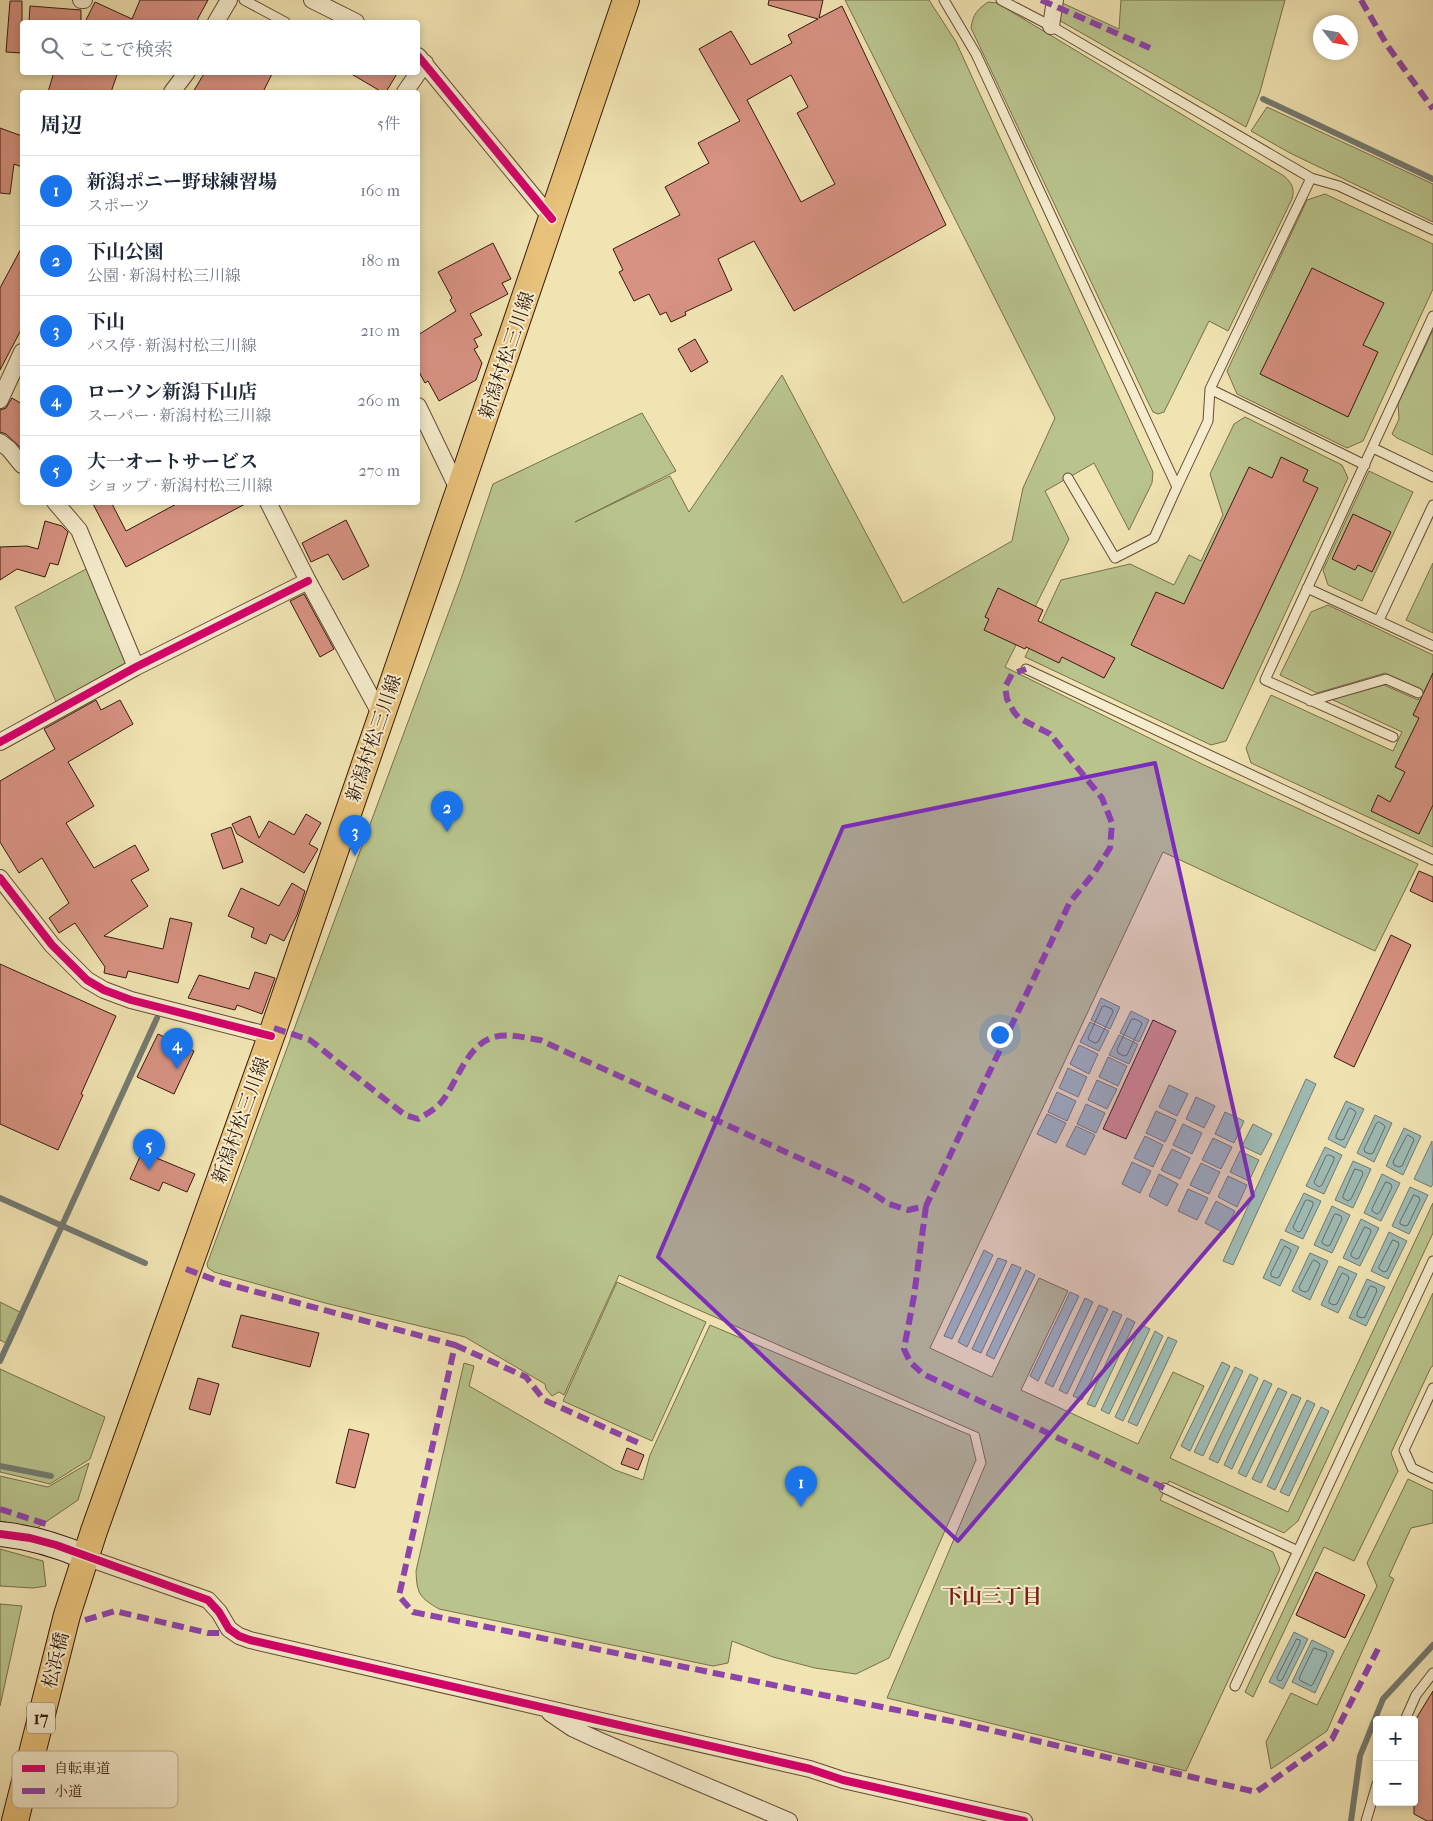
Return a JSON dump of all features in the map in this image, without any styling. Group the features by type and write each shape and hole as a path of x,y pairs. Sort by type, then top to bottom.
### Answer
{"main road":[{"name":"新潟村松三川線","path":"66,1615 271,1036 626,0"},
{"name":"松浜橋","path":"32,1751 66,1615"},
{"name":"松浜橋","path":"15,1821 18,1808"}],"street":[{"path":"217,20 229,0"},
{"path":"312,0 352,20"},
{"path":"1051,26 1055,0"},
{"path":"421,59 552,219"},
{"path":"174,90 185,75"},
{"path":"406,90 413,75"},
{"path":"0,400 20,356"},
{"path":"420,410 459,491"},
{"path":"0,442 20,462"},
{"path":"58,505 79,530 136,667"},
{"path":"270,505 308,581 381,715"},
{"path":"0,742 136,667 308,581"},
{"path":"0,878 52,945 80,974 104,990 131,1000 271,1036"},
{"path":"0,1534 39,1540 56,1545 208,1600 219,1612 229,1629 239,1636 250,1640 810,1769 843,1780 1024,1821"},
{"path":"541,1707 581,1732 789,1821"}],"lane":[{"path":"244,0 281,20"},
{"path":"944,0 976,54 1177,487"},
{"path":"1000,0 1051,26 1311,178 1338,186 1433,230"},
{"path":"1068,478 1115,558 1154,538 1208,421 1210,389 1311,178"},
{"path":"1393,737 1265,680 1433,316"},
{"path":"1210,389 1365,465"},
{"path":"1373,448 1433,477"},
{"path":"1378,620 1433,505"},
{"path":"1307,588 1433,646"},
{"path":"1026,669 1433,860"},
{"path":"1310,701 1386,679 1418,693"},
{"path":"1235,1686 1433,1261"},
{"path":"1433,1388 1404,1450 1412,1468 1433,1478"},
{"path":"1164,1488 1298,1551"},
{"path":"1407,1716 1416,1695 1433,1674"},
{"path":"1366,1821 1373,1797"}],"highlighted area":[{"path":"1155,763 1253,1196 958,1541 658,1257 843,827"}],"green space":[{"path":"845,0 929,0 956,42 1153,472 1152,483 1129,530 1094,463 1045,491 1069,539 1005,667 1204,765 1418,864 1375,951 1163,852 930,1348 992,1377 1039,1278 1068,1291 1021,1390 1138,1444 1173,1372 1204,1386 1170,1458 1288,1512 1433,1203 1433,1233 1298,1521 1284,1533 1169,1481 1160,1500 1273,1552 1280,1569 1186,1771 887,1698 986,1463 979,1433 619,1275 564,1395 559,1392 552,1396 546,1389 545,1384 465,1337 325,1303 214,1272 208,1268 207,1264 461,579 493,484 642,413 676,471 575,522 670,476 689,512 782,375 903,603 1012,541 1023,488 1055,418"},
{"path":"1121,0 1285,0 1260,92 1246,127 1057,19 1060,2 1119,29"},
{"path":"988,2 997,3 1284,176 1292,186 1292,199 1228,331 1209,321 1164,412 1158,414 1153,412 971,28 976,13"},
{"path":"1267,107 1433,184 1433,222 1290,153 1251,131"},
{"path":"1325,194 1433,244 1433,289 1363,441 1347,448 1237,394 1227,371 1307,200"},
{"path":"1433,330 1433,455 1392,434 1399,419 1398,404"},
{"path":"1245,417 1342,465 1348,478 1226,741 1211,745 1025,657 1061,580 1130,564 1174,585 1189,555 1201,561 1223,515 1210,474 1234,424"},
{"path":"1369,471 1413,492 1362,601 1328,585 1323,570"},
{"path":"1433,563 1433,633 1406,620"},
{"path":"88,568 130,664 57,704 15,607"},
{"path":"1328,605 1433,655 1433,847 1251,763 1246,748 1271,695 1393,751 1402,732 1331,699 1384,685 1418,700 1422,690 1385,673 1317,693 1280,675 1311,612"},
{"path":"617,1282 706,1322 652,1441 563,1401"},
{"path":"1433,1293 1433,1366 1391,1453 1398,1471 1354,1561 1324,1547 1253,1697 1245,1692"},
{"path":"0,1302 24,1314 10,1345 0,1340"},
{"path":"710,1325 970,1435 976,1460 889,1658 856,1674 815,1668 773,1657 732,1641 728,1663 713,1666 439,1609 423,1598 418,1590 416,1571 464,1363 474,1366 469,1386 615,1470 643,1480 650,1455"},
{"path":"0,1369 105,1417 90,1459 50,1484 0,1472"},
{"path":"89,1463 78,1500 37,1528 0,1521 0,1476 48,1487"},
{"path":"1408,1479 1433,1491 1433,1523 1411,1528 1389,1576 1394,1579 1327,1731 1271,1769 1266,1742 1291,1693 1317,1705 1377,1586 1367,1563"},
{"path":"0,1549 43,1561 46,1586 33,1588 0,1586"},
{"path":"0,1604 22,1606 0,1706"}],"water":[{"path":"1101,998 1120,1007 1110,1029 1091,1020"},
{"path":"1131,1011 1149,1020 1139,1042 1120,1033"},
{"path":"1090,1022 1109,1031 1099,1051 1080,1042"},
{"path":"1119,1035 1138,1044 1129,1064 1109,1055"},
{"path":"1079,1045 1098,1054 1089,1074 1070,1064"},
{"path":"1108,1057 1127,1066 1118,1086 1099,1077"},
{"path":"1068,1068 1087,1077 1078,1097 1059,1088"},
{"path":"1306,1079 1316,1084 1233,1265 1223,1261"},
{"path":"1097,1080 1117,1089 1107,1109 1088,1100"},
{"path":"1169,1085 1188,1094 1177,1116 1159,1107"},
{"path":"1057,1092 1076,1101 1067,1121 1048,1112"},
{"path":"1196,1097 1215,1106 1204,1128 1186,1119"},
{"path":"1346,1101 1364,1109 1345,1148 1328,1139"},
{"path":"1086,1104 1105,1113 1096,1133 1077,1124"},
{"path":"1156,1111 1176,1120 1165,1142 1146,1133"},
{"path":"1225,1112 1244,1121 1234,1143 1215,1134"},
{"path":"1047,1114 1066,1123 1056,1143 1037,1134"},
{"path":"1375,1115 1392,1123 1374,1162 1357,1153"},
{"path":"1183,1124 1202,1133 1192,1154 1173,1145"},
{"path":"1253,1124 1272,1134 1261,1155 1242,1146"},
{"path":"1076,1126 1095,1135 1085,1155 1066,1146"},
{"path":"1404,1128 1421,1136 1403,1175 1386,1166"},
{"path":"1145,1136 1163,1145 1153,1167 1134,1158"},
{"path":"1213,1138 1232,1147 1221,1169 1202,1160"},
{"path":"1432,1141 1433,1184 1431,1187 1414,1179"},
{"path":"1325,1147 1342,1155 1324,1194 1306,1186"},
{"path":"1172,1149 1190,1158 1180,1179 1161,1170"},
{"path":"1240,1151 1259,1160 1249,1181 1230,1172"},
{"path":"1353,1161 1371,1169 1353,1208 1335,1200"},
{"path":"1132,1162 1151,1171 1140,1193 1122,1184"},
{"path":"1201,1163 1220,1172 1209,1194 1190,1185"},
{"path":"1159,1174 1178,1184 1167,1206 1149,1196"},
{"path":"1382,1174 1400,1183 1381,1221 1364,1213"},
{"path":"1228,1176 1247,1185 1237,1207 1218,1197"},
{"path":"1410,1187 1428,1195 1409,1234 1392,1226"},
{"path":"1188,1189 1208,1198 1197,1220 1178,1211"},
{"path":"1304,1193 1321,1201 1303,1239 1285,1231"},
{"path":"1216,1201 1235,1211 1224,1233 1205,1223"},
{"path":"1332,1206 1350,1215 1332,1253 1314,1245"},
{"path":"1361,1219 1379,1228 1360,1266 1343,1258"},
{"path":"1389,1232 1407,1241 1388,1279 1371,1271"},
{"path":"1281,1239 1299,1247 1280,1286 1263,1278"},
{"path":"984,1250 993,1255 952,1339 944,1336"},
{"path":"1310,1253 1328,1261 1310,1300 1292,1291"},
{"path":"998,1258 1007,1261 967,1347 958,1342"},
{"path":"1012,1264 1021,1268 981,1353 972,1349"},
{"path":"1339,1266 1357,1274 1338,1313 1321,1305"},
{"path":"1026,1270 1035,1275 994,1359 986,1355"},
{"path":"1367,1279 1385,1287 1366,1326 1349,1318"},
{"path":"1070,1292 1079,1296 1038,1381 1030,1376"},
{"path":"1085,1298 1093,1302 1053,1387 1045,1383"},
{"path":"1099,1305 1108,1309 1067,1394 1059,1390"},
{"path":"1113,1311 1122,1315 1082,1400 1073,1396"},
{"path":"1127,1318 1135,1322 1095,1407 1087,1404"},
{"path":"1141,1325 1150,1329 1109,1414 1101,1410"},
{"path":"1155,1331 1163,1336 1123,1421 1115,1417"},
{"path":"1168,1337 1177,1341 1137,1426 1128,1422"},
{"path":"1222,1362 1230,1366 1190,1451 1181,1446"},
{"path":"1235,1367 1243,1371 1203,1456 1194,1452"},
{"path":"1250,1374 1258,1378 1218,1463 1209,1459"},
{"path":"1264,1380 1272,1384 1232,1469 1224,1465"},
{"path":"1278,1388 1287,1392 1246,1477 1238,1473"},
{"path":"1292,1394 1301,1398 1261,1483 1252,1479"},
{"path":"1307,1400 1315,1404 1275,1490 1267,1486"},
{"path":"1321,1407 1329,1411 1289,1496 1280,1492"},
{"path":"1294,1632 1308,1639 1283,1689 1269,1682"},
{"path":"1312,1640 1334,1651 1315,1693 1292,1682"}],"building":[{"path":"140,0 208,0 197,20 86,20 95,2 132,19"},
{"path":"769,0 823,0 819,18 842,6 946,225 794,311 754,241 718,259 732,290 685,312 686,315 671,322 666,312 660,315 649,294 634,301 619,272 623,270 613,249 680,215 665,187 709,163 698,143 740,121 699,49 731,31 751,65 792,43 788,35 818,19 768,5","holes":["791,75 808,107 797,113 835,184 801,202 747,100"]},
{"path":"10,1 22,1 20,53 6,52"},
{"path":"30,6 81,10 81,20 29,20"},
{"path":"53,75 117,75 112,90 49,90"},
{"path":"203,75 272,75 264,90 194,90"},
{"path":"353,75 396,75 387,90 379,90"},
{"path":"0,128 20,135 20,166 14,164 10,194 0,193"},
{"path":"493,243 511,279 502,283 508,294 470,314 482,335 474,339 478,347 474,349 482,363 476,380 439,401 428,381 425,383 420,374 420,334 456,311 450,300 452,298 438,272"},
{"path":"20,251 20,332 0,370 0,288"},
{"path":"1312,268 1384,303 1363,345 1378,352 1348,417 1260,374"},
{"path":"695,339 708,362 691,372 678,349"},
{"path":"12,398 20,403 20,447 6,434 0,432 0,410 6,408"},
{"path":"1281,457 1308,470 1303,481 1318,488 1223,689 1131,645 1156,592 1184,604 1249,467 1272,478"},
{"path":"94,505 113,505 126,531 174,505 243,505 126,567"},
{"path":"1353,514 1391,532 1372,572 1358,565 1355,570 1332,559"},
{"path":"346,520 369,566 343,580 328,554 311,562 302,543"},
{"path":"45,521 62,526 68,532 58,565 50,563 45,577 17,569 0,580 0,547 27,546 38,549"},
{"path":"998,588 1043,610 1038,621 1115,658 1104,678 1062,657 1059,663 984,630 989,619 985,617"},
{"path":"304,594 334,649 320,657 290,601"},
{"path":"1433,673 1433,805 1419,834 1371,811 1378,795 1390,802 1405,772 1395,767 1419,718 1413,715"},
{"path":"96,700 101,710 120,700 133,724 68,762 94,806 66,823 94,868 135,845 149,870 131,880 148,906 104,936 163,949 170,918 192,923 178,983 128,971 126,978 104,973 105,967 75,923 59,933 49,918 69,903 42,858 19,873 0,842 0,781 55,749 44,729"},
{"path":"306,814 321,823 309,844 318,849 304,873 237,834 232,824 250,816 259,838 269,821 294,835"},
{"path":"231,827 243,862 223,869 211,834"},
{"path":"1419,871 1433,877 1433,902 1410,891"},
{"path":"292,883 305,891 297,915 284,941 270,934 266,944 251,937 254,928 228,916 241,888 279,906"},
{"path":"1391,935 1411,945 1354,1067 1334,1057"},
{"path":"0,964 116,1016 58,1150 0,1124"},
{"path":"255,972 275,978 262,1014 237,1005 235,1010 188,998 199,975 249,989"},
{"path":"1153,1020 1176,1031 1126,1139 1103,1129"},
{"path":"158,1034 194,1051 174,1094 137,1077"},
{"path":"142,1152 195,1174 187,1192 163,1182 159,1191 130,1179"},
{"path":"241,1315 319,1333 310,1367 232,1347"},
{"path":"198,1378 219,1384 210,1415 189,1409"},
{"path":"349,1429 369,1434 355,1488 336,1483"},
{"path":"627,1448 644,1455 638,1470 621,1464"},
{"path":"1316,1572 1365,1595 1345,1638 1296,1615"},
{"path":"1433,1691 1433,1821 1427,1821 1414,1814 1414,1806 1418,1806 1418,1716"}],"waterway":[{"path":"1263,99 1433,179"},
{"path":"0,1361 157,1018"},
{"path":"0,1198 145,1263"},
{"path":"0,1466 51,1476"},
{"path":"1351,1821 1360,1756 1383,1699 1433,1645"}],"marked path":[{"path":"1041,0 1150,48"},
{"path":"1361,0 1387,45 1433,109"},
{"path":"274,1028 310,1040 405,1115 418,1119 441,1103 470,1055 485,1041 494,1037 505,1036 540,1040 865,1188 889,1204 908,1210 926,1206 1070,902 1094,873 1110,848 1112,823 1102,798 1050,734 1019,718 1007,699 1005,687 1012,674 1026,669"},
{"path":"926,1206 914,1296 904,1349 910,1362 923,1374 1164,1488"},
{"path":"186,1269 223,1283 455,1345 399,1596 413,1612 956,1722 1256,1792 1332,1739 1378,1649"},
{"path":"455,1345 526,1377 544,1400 643,1445"},
{"path":"0,1509 46,1524"},
{"path":"85,1620 115,1611 208,1633 220,1633 229,1629"}],"cycle path":[{"path":"420,58 552,219"},
{"path":"0,742 136,667 308,581"},
{"path":"0,878 52,945 87,980 104,990 131,1000 271,1036"},
{"path":"0,1534 30,1538 56,1545 208,1600 219,1612 229,1629 239,1636 250,1640 810,1769 843,1780 1024,1821"}],"place":[{"name":"下山公園","path":"447,832"},
{"name":"下山","path":"355,856"},
{"name":"ローソン新潟下山店","path":"177,1069"},
{"name":"大一オートサービス","path":"149,1170"},
{"name":"新潟ポニー野球練習場","path":"801,1507"}],"district":[{"name":"下山三丁目","path":"992,1596"}]}
